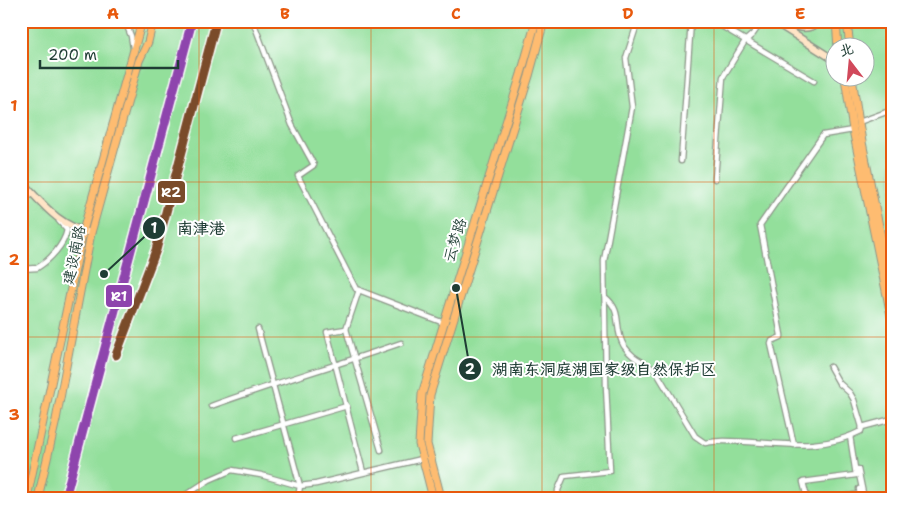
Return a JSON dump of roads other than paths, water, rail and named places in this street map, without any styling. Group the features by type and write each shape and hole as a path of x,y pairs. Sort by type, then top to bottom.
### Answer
{"main road":[{"name":"建设南路","path":"27,498 83,231 142,21"},
{"name":"建设南路","path":"38,498 56,420 91,233 137,70 148,42 153,21"},
{"name":"云梦路","path":"433,498 419,444 422,394 536,21"},
{"path":"441,498 427,444 430,395 529,76 544,21"},
{"path":"773,21 826,55"},
{"path":"785,21 797,28 810,28 821,21"},
{"path":"836,21 837,38"},
{"path":"848,21 849,38"},
{"path":"846,88 892,320"},
{"path":"853,88 858,122 892,291"},
{"path":"21,180 54,217 91,233"}],"street":[{"path":"125,21 131,36 130,42 134,53"},
{"path":"253,21 292,125 314,166 298,176 356,289 444,323"},
{"path":"558,498 558,490 564,476 610,472 605,252 632,107 626,58 638,21"},
{"path":"681,161 691,21"},
{"path":"713,21 814,81"},
{"path":"716,178 723,77 745,41 753,34 762,21"},
{"path":"858,122 892,110"},
{"path":"794,445 771,344 772,341 779,339 781,335 760,225 822,135 853,130"},
{"path":"21,269 37,268 58,249 66,238 67,230 54,217"},
{"path":"358,290 346,329 382,450"},
{"path":"605,297 615,308 620,340 624,346 638,361 652,368 657,373 695,436 705,443 723,440 794,445 827,443 861,431 862,427 892,419"},
{"path":"258,328 300,486 298,498"},
{"path":"346,329 327,332 363,472"},
{"path":"211,406 273,383 336,365 401,343"},
{"path":"830,367 839,383 850,393 854,400 862,427"},
{"path":"236,438 347,406"},
{"path":"837,498 860,494 850,436"},
{"path":"850,436 864,498"},
{"path":"181,498 209,480 232,470 261,475 300,486 316,484 422,459"},
{"path":"807,498 803,482 856,475"}],"place":[{"name":"南津港","path":"104,274"},
{"name":"湖南东洞庭湖国家级自然保护区","path":"456,288"}]}
